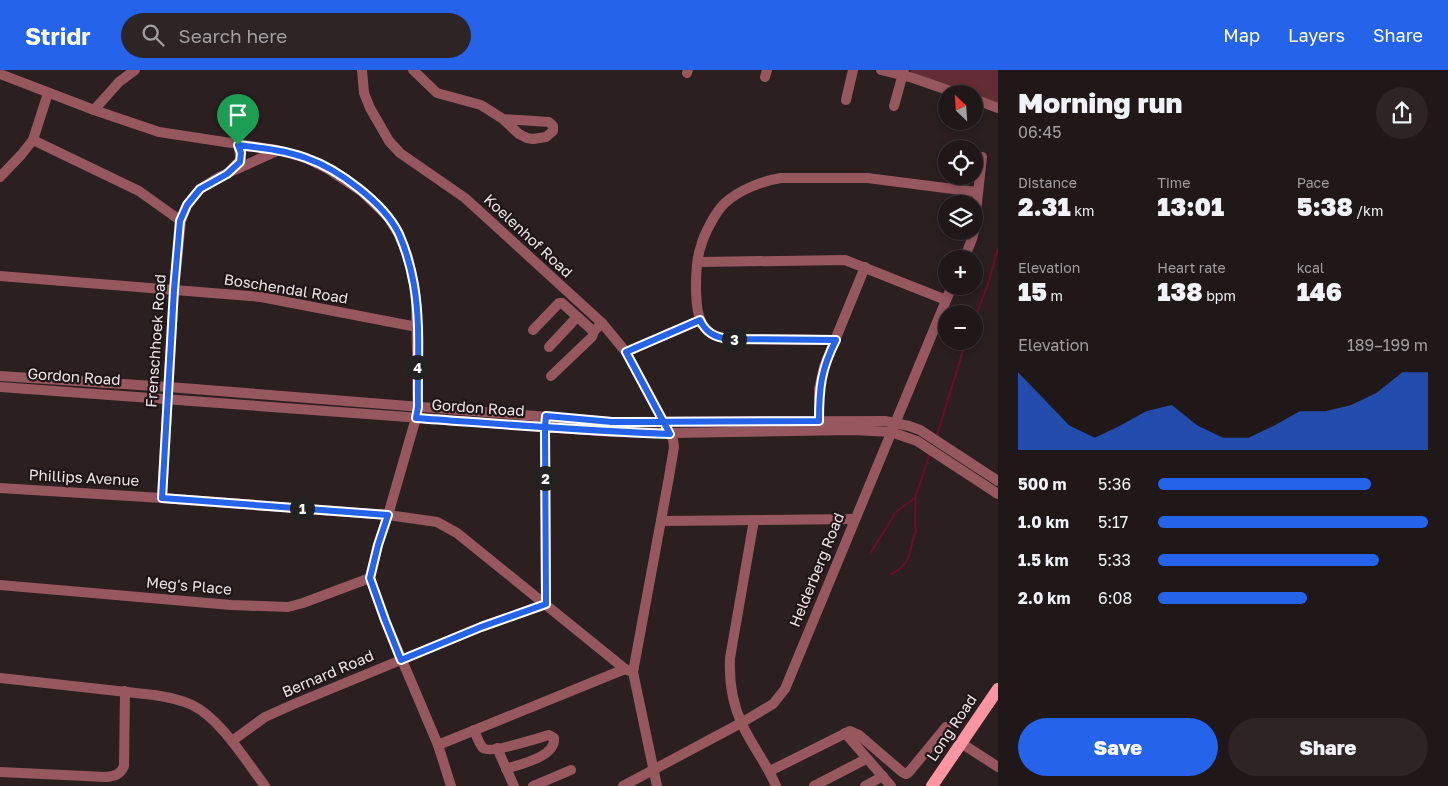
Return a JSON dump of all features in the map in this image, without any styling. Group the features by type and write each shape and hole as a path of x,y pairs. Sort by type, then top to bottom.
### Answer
{"main road":[{"name":"Long Road","path":"932,786 998,689"}],"street":[{"path":"94,110 119,82 134,70"},
{"name":"Koelenhof Road","path":"362,70 364,93 370,108 389,141 400,153 465,198 602,324 626,352 670,434"},
{"path":"413,70 437,93 474,102 503,119"},
{"path":"846,100 853,70"},
{"path":"881,70 903,73 938,86"},
{"path":"894,106 903,73"},
{"path":"0,74 94,110 159,132 277,150 306,158 328,169 362,191 388,217 398,233 408,257 414,284 417,326 418,407 370,578 401,660 438,745 452,786"},
{"path":"0,177 32,140 48,93"},
{"path":"983,102 998,108"},
{"path":"32,140 139,191 180,221"},
{"path":"227,174 240,162 241,153 238,145"},
{"name":"Frenschhoek Road","path":"162,498 174,290 180,221 187,205 200,189 277,150"},
{"path":"836,340 728,339 714,336 703,325 700,320 697,301 698,262 701,243 724,204 732,197 768,180 780,178 867,178 977,192"},
{"path":"977,195 978,185"},
{"path":"698,262 845,260 946,300"},
{"path":"819,426 819,389 821,379 827,360 866,267"},
{"name":"Boschendal Road","path":"0,276 261,297 417,326"},
{"name":"Helderberg Road","path":"623,786 774,704 785,689 948,295"},
{"path":"533,330 559,303 594,331"},
{"path":"549,347 577,317"},
{"path":"626,352 700,320"},
{"path":"550,376 592,337 594,331 602,324"},
{"name":"Gordon Road","path":"0,376 416,418 545,428 670,434 819,426"},
{"name":"Gordon Road","path":"0,387 168,393 418,407 612,422 914,428 935,439 998,481"},
{"path":"546,416 546,604"},
{"name":"Gordon Road","path":"894,427 998,494"},
{"path":"657,786 629,670 670,477 674,447 670,434"},
{"name":"Phillips Avenue","path":"0,488 388,515 437,522 450,528 629,670"},
{"path":"661,521 854,519"},
{"path":"754,520 730,658 730,675 741,723 770,771 776,786"},
{"name":"Meg's Place","path":"0,585 231,605 282,607 303,604 370,578"},
{"name":"Bernard Road","path":"232,741 265,717 481,627 546,604"},
{"path":"438,745 629,670"},
{"path":"0,678 125,691 176,699 193,705 208,716 232,741 265,786"},
{"path":"0,772 116,776 124,766 125,691"},
{"path":"770,771 850,731 854,731 906,774 946,727"},
{"path":"474,730 483,748 491,749 549,735 554,738 554,746 547,753 539,758 506,769"},
{"path":"845,734 891,786"},
{"path":"961,743 998,767"},
{"path":"497,748 514,786"},
{"path":"814,786 866,759"},
{"path":"533,786 572,770"},
{"path":"865,786 883,776"}],"shaded area":[{"path":"911,70 998,70 998,108 983,102 983,85 939,85 910,74"}],"waterway":[{"path":"980,305 998,248"},
{"path":"937,435 963,350"},
{"path":"871,552 896,512 915,498 930,454"},
{"path":"891,574 903,565 909,555 916,531 915,498"}],"route":[{"path":"238,145 241,153 240,162 227,174 200,189 187,205 180,221 174,290 162,498 388,515 370,578 401,660 481,627 546,604 545,428 546,416 612,422 664,422 819,421 819,389 821,379 830,351 836,340 718,338 709,332 700,320 626,352 635,367 664,422 670,434 545,428 416,418 418,407 417,326 414,284 408,257 398,233 388,217 362,191 316,162 291,153 238,145"}]}
